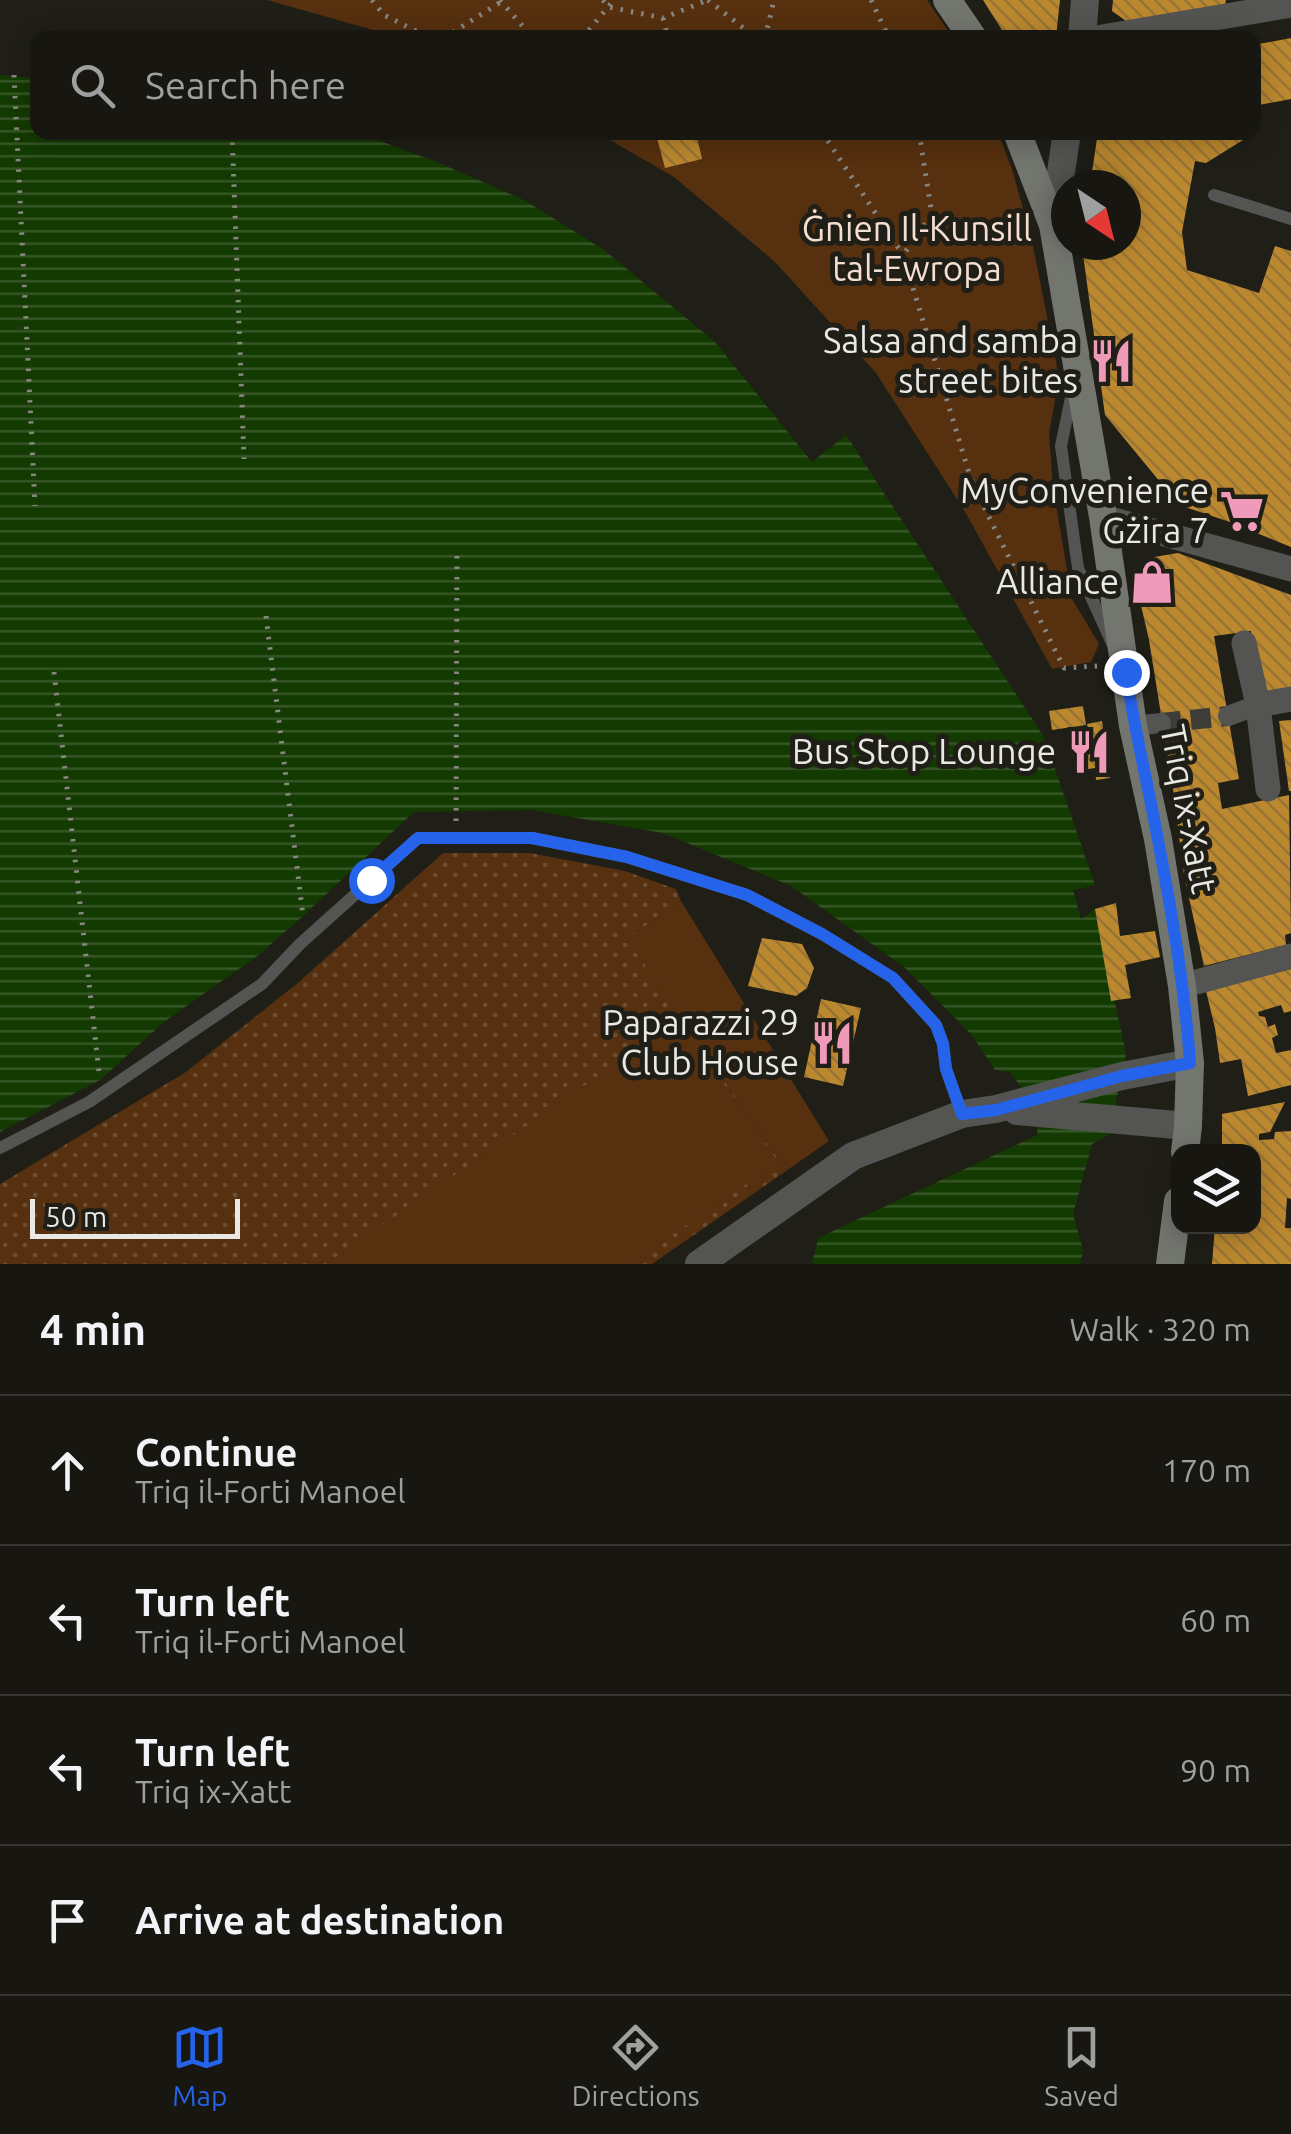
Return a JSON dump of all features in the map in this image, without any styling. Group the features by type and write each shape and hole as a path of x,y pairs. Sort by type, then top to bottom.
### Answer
{"main road":[{"path":"947,0 968,30"},
{"name":"Triq ix-Xatt","path":"1020,140 1051,220"},
{"name":"Triq ix-Xatt","path":"1059,260 1103,517 1114,674 1147,725 1158,838 1190,1063 1187,1139"},
{"path":"1170,1264 1174,1234"}],"street":[{"path":"1083,30 1085,0"},
{"path":"1143,30 1291,5"},
{"path":"1062,170 1067,140"},
{"path":"1103,517 1291,570"},
{"path":"1244,643 1258,705 1268,790"},
{"path":"1228,716 1291,699"},
{"path":"1182,986 1291,956"},
{"path":"698,1264 853,1156 962,1114 996,1110 1122,1076 1190,1063"},
{"path":"996,1110 1118,1119 1187,1139"}],"lane":[{"path":"1214,195 1291,219"},
{"path":"1077,367 1062,446 1078,568 1114,674"},
{"path":"0,1148 89,1102 262,984 300,944 418,838 532,838 627,857 747,895 822,934 893,978 936,1025 962,1114"}],"path":[{"path":"372,0 384,16 413,30"},
{"path":"456,30 501,0 526,30"},
{"path":"603,0 609,7 662,18 708,0 746,30"},
{"path":"589,30 614,0"},
{"path":"767,30 774,0"},
{"path":"871,0 885,30"},
{"path":"662,18 666,30"},
{"path":"14,75 36,506"},
{"path":"232,140 244,459"},
{"path":"827,140 902,256 972,483 1064,668 1102,665 1114,674"},
{"path":"902,256 932,215 919,140"},
{"path":"456,821 457,549"},
{"path":"266,616 303,916"},
{"path":"54,672 100,1080"}],"green space":[{"path":"267,0 927,0 947,30 373,30"},
{"name":"Ġnien Il-Kunsill tal-Ewropa","path":"610,140 1001,140 1032,241 1059,377 1049,434 1053,487 1072,599 1099,644 1091,662 1052,669 964,510 876,373 775,262 674,177"},
{"path":"443,853 530,853 625,871 676,889 681,901 628,939 786,1171 652,1264 0,1264 0,1184 186,1072 299,982"},
{"path":"681,901 829,1141 786,1171 627,939"},
{"path":"680,1020 778,1162 630,1264 326,1264"}],"shaded area":[{"path":"0,75 30,77 30,140 377,140 437,162 524,200 604,250 715,342 812,462 846,435 1044,737 1095,885 1073,890 1081,919 1095,909 1126,1054 1109,1135 1092,1144 1073,1214 1083,1250 1080,1264 812,1264 818,1238 1037,1135 1033,1110 1010,1072 995,1070 971,1034 904,967 791,886 663,833 532,810 414,812 256,957 164,1022 100,1080 0,1132"}],"building":[{"path":"983,0 1060,0 1057,30 1002,30"},
{"path":"1113,0 1226,0 1225,5 1129,23 1112,11"},
{"path":"1291,38 1291,99 1261,105 1261,44"},
{"path":"658,140 698,140 702,159 665,168"},
{"path":"1097,140 1243,140 1206,163 1195,161 1182,232 1187,270 1259,293 1275,246 1291,251 1291,547 1179,505 1105,415 1084,260 1141,260 1141,170 1092,170"},
{"path":"1178,553 1291,595 1291,689 1259,695 1251,631 1214,636 1239,779 1218,783 1222,809 1289,795 1291,933 1285,935 1286,945 1204,966 1184,875 1149,640 1137,588 1141,568 1154,557"},
{"path":"1083,706 1086,725 1052,730 1049,711"},
{"path":"1291,720 1291,791 1289,791 1279,721"},
{"name":"Bus Stop Lounge","path":"1102,721 1110,778 1096,780 1095,768 1075,771 1070,736 1089,733 1087,724"},
{"path":"1116,903 1120,936 1155,931 1160,957 1125,965 1131,998 1111,1001 1095,909"},
{"path":"762,938 802,944 814,968 807,988 796,996 748,986"},
{"path":"1291,969 1291,1011 1284,1013 1281,1005 1258,1012 1265,1017 1268,1027 1275,1024 1278,1035 1272,1038 1276,1053 1291,1050 1291,1085 1248,1096 1241,1059 1220,1063 1206,991"},
{"name":"Paparazzi 29 Club House","path":"821,999 861,1008 843,1086 804,1077"},
{"path":"1285,1102 1270,1132 1259,1134 1259,1140 1274,1139 1275,1132 1291,1131 1291,1199 1287,1198 1285,1228 1291,1228 1291,1264 1212,1264 1214,1234 1261,1234 1261,1144 1222,1144 1222,1114"}],"tunnel":[{"path":"1161,723 1228,716"}],"place":[{"name":"Salsa and samba street bites","path":"1111,361"},
{"name":"MyConvenience Gżira 7","path":"1242,511"},
{"name":"Alliance","path":"1152,582"},
{"name":"Bus Stop Lounge","path":"1089,752"},
{"name":"Paparazzi 29 Club House","path":"832,1043"}],"route":[{"path":"371,880 418,838 532,838 627,857 747,895 822,934 893,978 936,1025 962,1114 996,1110 1122,1076 1190,1063 1187,1020 1158,838 1133,726 1126,672"}]}
